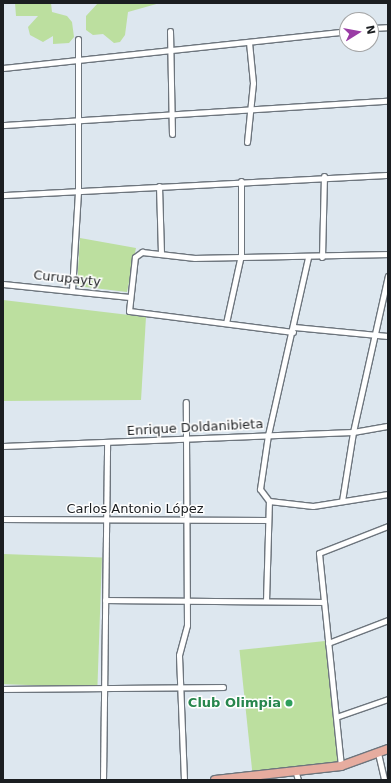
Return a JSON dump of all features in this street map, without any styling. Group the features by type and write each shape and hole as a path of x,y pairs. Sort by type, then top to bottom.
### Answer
{"main road":[{"path":"215,780 297,777 341,766 388,749"}],"street":[{"path":"170,31 172,134"},
{"path":"3,68 339,32"},
{"path":"72,290 78,191 78,39"},
{"path":"247,142 253,83 249,42"},
{"path":"3,125 388,101"},
{"path":"3,195 324,176 388,175"},
{"path":"322,257 324,176"},
{"path":"226,323 240,257 241,181"},
{"path":"159,186 161,253"},
{"path":"388,254 322,257 195,258 161,253 138,254 129,297 129,311 293,330 377,334 388,336"},
{"path":"266,601 267,520 269,501 260,489 268,435 293,330 308,257"},
{"path":"342,501 353,432 377,334 388,276"},
{"name":"Curupayty","path":"3,284 129,297"},
{"path":"184,780 179,655 187,625 186,402"},
{"name":"Enrique Doldanibieta","path":"3,446 187,440 353,432 388,426"},
{"path":"103,780 107,442"},
{"path":"269,501 313,506 388,494"},
{"name":"Carlos Antonio López","path":"3,519 267,520"},
{"path":"341,766 319,553 388,526"},
{"path":"105,600 324,602"},
{"path":"328,643 388,620"},
{"path":"3,689 223,687"},
{"path":"336,717 388,698"},
{"path":"378,753 384,780"}],"green space":[{"path":"15,3 51,3 52,12 67,16 72,22 74,37 69,43 53,44 53,36 43,42 30,35 28,27 38,16 16,16"},
{"path":"98,3 160,3 128,12 125,35 120,42 114,43 103,34 93,35 86,30 86,16"},
{"path":"80,238 136,248 127,292 77,286"},
{"path":"3,300 146,317 141,400 3,401"},
{"path":"3,554 102,557 97,687 3,684"},
{"name":"Club Olimpia","path":"325,641 338,763 252,772 239,650"}],"place":[{"name":"Club Olimpia","path":"289,703"}]}
